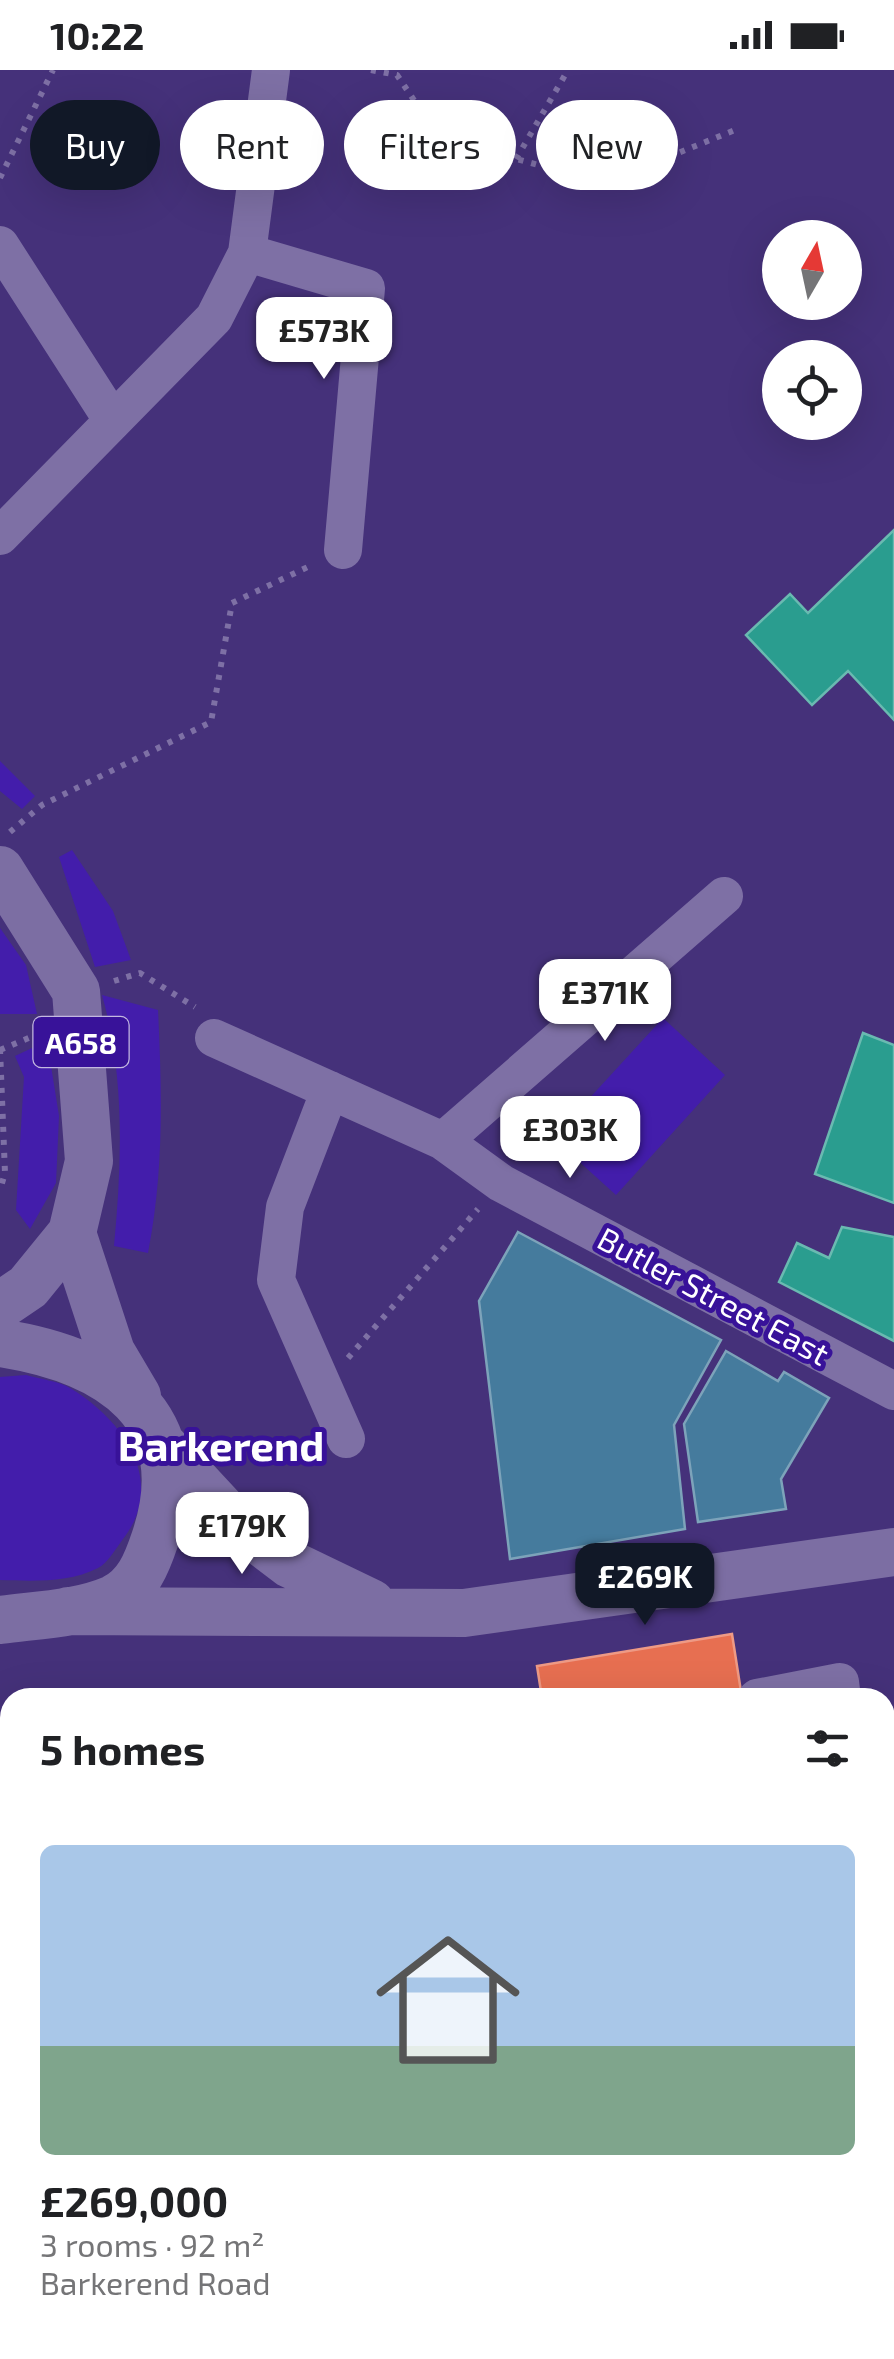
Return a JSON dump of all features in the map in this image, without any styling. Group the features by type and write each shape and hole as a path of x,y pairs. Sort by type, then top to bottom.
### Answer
{"main road":[{"name":"A658","path":"0,870 76,991 89,1161 72,1233 28,1287 0,1306"},
{"path":"0,1620 68,1611 116,1598 144,1572 166,1506 158,1432 112,1352 72,1233"},
{"path":"0,1343 50,1350 99,1374 158,1432 230,1518 290,1564 388,1612"},
{"path":"68,1611 464,1612 894,1552"}],"street":[{"path":"0,536 214,318 246,253 270,70"},
{"path":"0,246 113,421"},
{"path":"246,253 366,288 342,550"},
{"path":"443,1141 724,896"},
{"name":"Butler Street East","path":"214,1038 443,1141 501,1183 894,1391"},
{"path":"330,1090 285,1207 276,1280 346,1439"},
{"path":"809,1688 840,1682 841,1688"}],"path":[{"path":"0,178 53,70"},
{"path":"372,70 397,75 414,100"},
{"path":"568,70 516,159 574,175 614,179 735,130"},
{"path":"0,840 42,805 211,722 232,603 342,550"},
{"path":"76,991 140,974 192,1001 214,1038"},
{"path":"0,1049 4,1172 0,1190"},
{"path":"321,1389 501,1183"}],"shaded area":[{"path":"0,761 35,796 22,809 0,791"},
{"path":"72,850 113,911 131,960 95,967 59,857"},
{"path":"0,928 26,965 37,1014 0,1014"},
{"path":"102,995 158,1010 160,1132 148,1253 114,1246 120,1119 115,1057"},
{"path":"663,1018 725,1075 616,1195 553,1138"},
{"path":"47,1041 59,1116 56,1183 30,1229 16,1210 24,1077 15,1056"},
{"path":"26,1375 65,1386 89,1401 121,1434 140,1474 136,1517 102,1566 87,1573 50,1580 0,1580 0,1377"}],"building: Shops":[{"path":"732,1634 740,1688 540,1688 537,1666"}],"building: Schools":[{"path":"894,530 894,720 848,671 812,705 746,635 790,594 808,613"},
{"path":"863,1033 894,1045 894,1203 815,1174"},
{"path":"842,1227 894,1237 894,1341 779,1282 797,1243 829,1258"}],"building: Public":[{"path":"518,1232 721,1340 674,1425 685,1529 510,1559 479,1301"},
{"path":"726,1351 778,1381 784,1372 829,1398 781,1479 786,1509 698,1522 684,1424"}],"district":[{"name":"Barkerend","path":"221,1444"}]}
